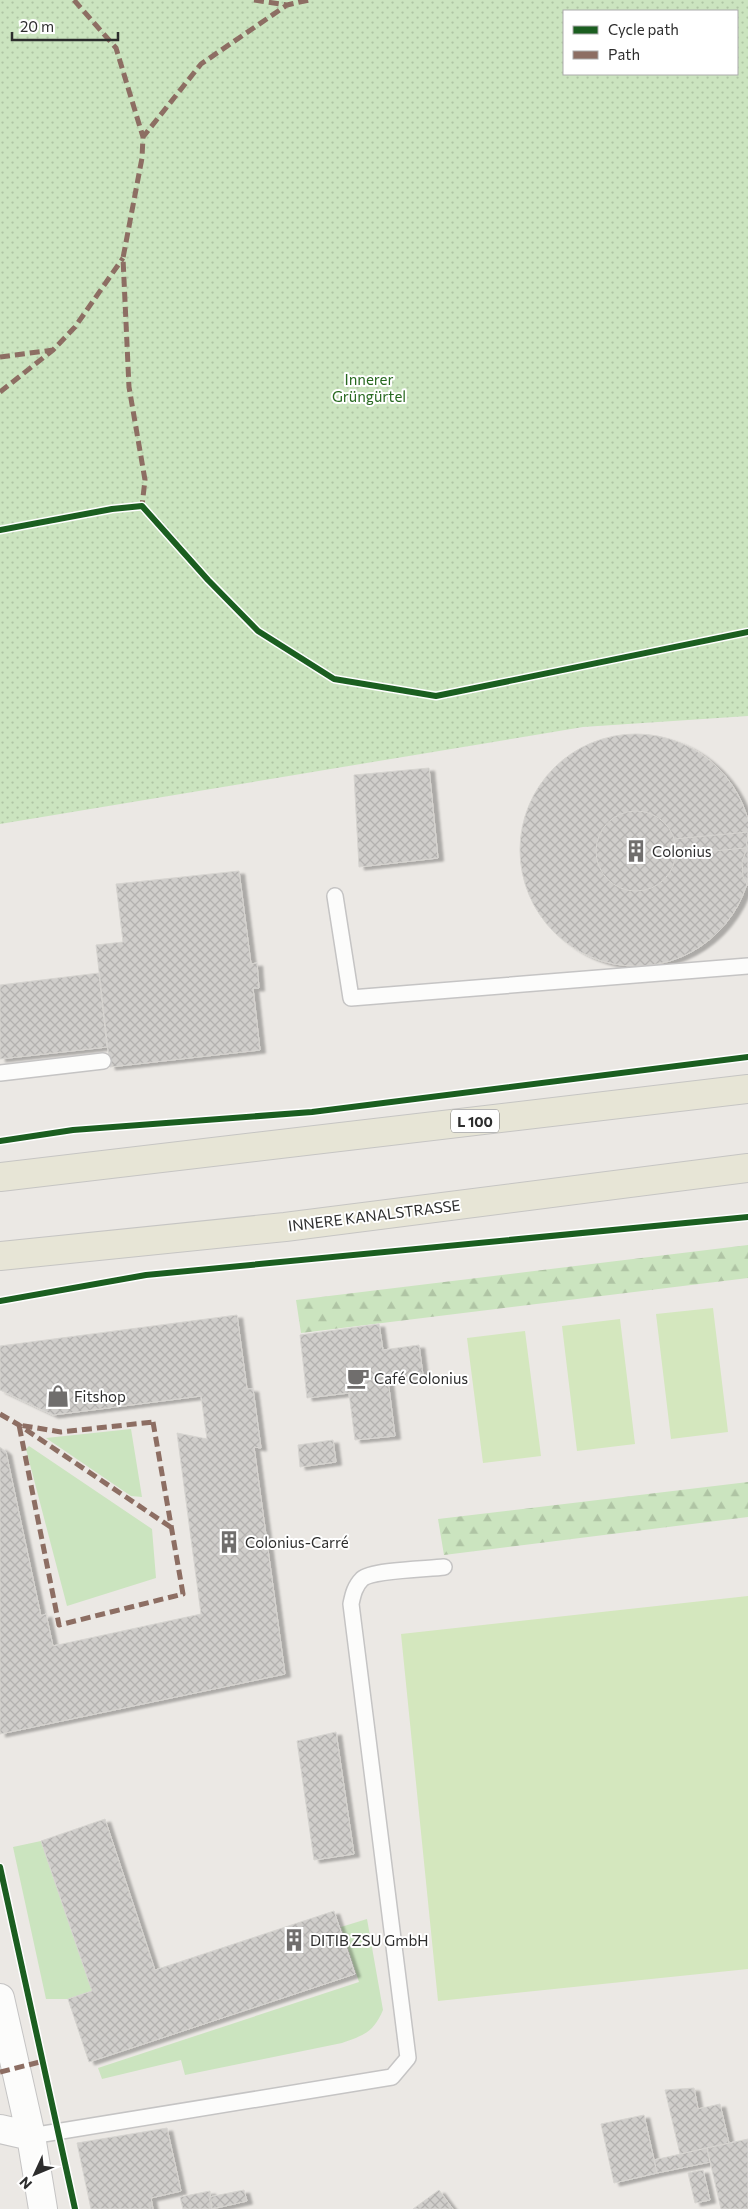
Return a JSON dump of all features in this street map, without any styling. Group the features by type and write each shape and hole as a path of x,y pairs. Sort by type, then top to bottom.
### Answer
{"main road":[{"name":"L 100","path":"0,1177 748,1089"},
{"name":"INNERE KANALSTRASSE","path":"0,1256 285,1227 748,1168"},
{"path":"0,1998 31,2136 43,2209"},
{"path":"0,2129 31,2136"}],"lane":[{"path":"335,896 351,998 748,966"},
{"path":"0,1073 103,1061"},
{"path":"31,2136 392,2076 408,2058 350,1604 354,1589 364,1578 377,1573 444,1567"}],"green space":[{"name":"Innerer Grüngürtel","path":"0,0 748,0 748,716 583,727 0,824"},
{"path":"748,1245 748,1278 301,1333 296,1300"},
{"path":"713,1308 728,1432 671,1439 656,1314"},
{"path":"620,1319 635,1444 577,1451 562,1326"},
{"path":"525,1331 541,1456 483,1463 467,1338"},
{"path":"131,1429 142,1497 131,1496 46,1438"},
{"path":"29,1446 152,1529 156,1578 67,1606 26,1449"},
{"path":"748,1482 748,1517 444,1555 438,1519"},
{"path":"748,1596 748,1969 438,2001 401,1634"},
{"path":"41,1841 92,1991 68,1999 46,1999 13,1847"},
{"path":"367,1919 383,2010 375,2024 367,2032 342,2043 185,2075 181,2060 102,2079 98,2068 359,1982 341,1927"}],"building":[{"path":"625,734 647,734 681,742 701,753 726,776 739,795 749,823 749,877 744,895 733,915 710,940 681,958 647,966 625,966 591,958 571,947 546,924 528,895 520,861 520,839 528,805 539,785 562,760 591,742"},
{"path":"429,768 438,858 359,867 354,775"},
{"name":"Colonius","path":"636,811 651,814 664,823 673,836 676,851 673,866 664,879 651,888 636,891 621,888 608,879 599,866 596,851 599,836 608,823 621,814"},
{"path":"748,832 746,848 676,854 674,839"},
{"path":"748,845 748,886 743,877 742,862"},
{"path":"239,871 251,964 257,963 259,988 253,988 260,1050 110,1067 96,945 123,942 116,884"},
{"path":"99,973 107,1047 0,1059 0,985"},
{"name":"Colonius-Carré","path":"237,1315 247,1389 253,1389 261,1448 254,1447 285,1674 0,1734 0,1447 6,1452 41,1616 46,1614 53,1646 201,1614 177,1433 207,1439 201,1396 53,1415 0,1390 0,1346"},
{"path":"379,1324 383,1350 419,1345 423,1375 388,1380 395,1436 355,1440 349,1393 307,1398 300,1335"},
{"path":"333,1440 336,1462 300,1467 298,1445"},
{"path":"336,1732 354,1854 314,1860 297,1741"},
{"name":"DITIB ZSU GmbH","path":"105,1819 155,1970 334,1911 355,1974 89,2062 68,1999 92,1991 41,1841"},
{"path":"694,2088 698,2109 720,2104 729,2143 680,2154 665,2090"},
{"path":"644,2115 657,2173 614,2183 601,2124"},
{"path":"167,2128 181,2191 151,2198 153,2209 91,2209 77,2143"},
{"path":"748,2139 748,2209 721,2209 707,2148"},
{"path":"707,2148 710,2162 657,2173 654,2160"},
{"path":"703,2170 710,2200 695,2203 688,2173"},
{"path":"244,2190 247,2201 212,2209 209,2197"},
{"path":"439,2190 453,2209 413,2209"},
{"path":"210,2191 212,2209 183,2209 180,2197"}],"marked path":[{"path":"74,0 116,48 143,137"},
{"path":"254,0 287,5 309,0"},
{"path":"145,509 142,506 145,480 129,387 123,258 142,158 143,137 201,64 287,5"},
{"path":"0,392 53,350 75,327 123,258"},
{"path":"0,357 53,350"},
{"path":"0,1414 172,1528"},
{"path":"153,1422 183,1594 59,1625 19,1425 61,1432 153,1422"},
{"path":"0,2072 44,2061"}],"cycle path":[{"path":"0,530 112,509 142,506 208,580 258,631 334,679 436,696 748,632"},
{"path":"0,1141 73,1130 312,1112 748,1057"},
{"path":"0,1301 146,1275 748,1217"},
{"path":"0,1867 75,2209"}],"place":[{"name":"Colonius","path":"636,851"},
{"name":"Café Colonius","path":"358,1378"},
{"name":"Fitshop","path":"58,1396"},
{"name":"Colonius-Carré","path":"229,1542"},
{"name":"DITIB ZSU GmbH","path":"294,1940"}]}
